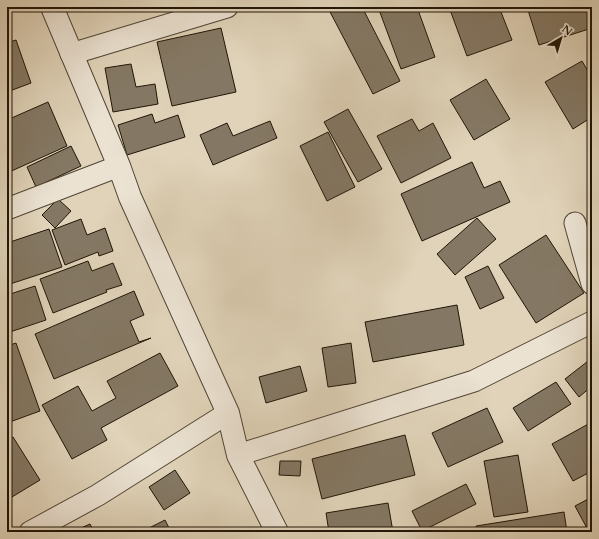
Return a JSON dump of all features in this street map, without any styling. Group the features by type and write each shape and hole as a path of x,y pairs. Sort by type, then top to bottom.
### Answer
{"street":[{"path":"52,7 119,166 130,197 228,413 238,455 277,532"},
{"path":"71,54 227,7"},
{"path":"7,209 119,166"},
{"path":"575,223 592,284"},
{"path":"238,455 474,381 592,322"},
{"path":"30,532 98,495 228,413"}],"building":[{"path":"362,7 400,81 373,94 328,8"},
{"path":"378,7 417,7 435,57 401,69"},
{"path":"449,7 499,7 512,40 467,56"},
{"path":"527,7 592,7 592,28 539,45"},
{"path":"221,28 236,92 172,106 157,42"},
{"path":"16,40 31,83 7,92 7,43"},
{"path":"582,61 592,78 592,117 573,129 545,82"},
{"path":"131,64 136,87 155,84 158,104 113,112 105,68"},
{"path":"486,79 510,119 474,140 450,100"},
{"path":"48,102 67,146 7,173 7,120"},
{"path":"348,109 382,169 358,182 324,122"},
{"path":"152,114 155,123 178,115 185,137 127,155 118,125"},
{"path":"412,119 419,131 433,123 451,158 401,183 377,136"},
{"path":"270,121 277,138 213,165 200,135 227,123 233,136"},
{"path":"328,132 355,187 327,201 300,146"},
{"path":"71,146 81,166 36,187 27,167"},
{"path":"472,162 484,188 500,181 510,202 422,241 401,194"},
{"path":"58,199 71,211 55,228 42,215"},
{"path":"477,218 496,239 455,275 437,254"},
{"path":"81,219 87,235 105,228 113,251 99,256 98,252 65,265 52,230"},
{"path":"49,229 62,267 7,285 7,243"},
{"path":"546,235 584,293 536,323 499,265"},
{"path":"88,261 92,271 113,263 122,285 106,290 107,292 53,313 40,279"},
{"path":"488,266 504,298 480,309 465,277"},
{"path":"35,286 46,320 7,333 7,295"},
{"path":"134,291 144,315 130,321 139,342 151,338 54,379 35,334"},
{"path":"457,305 464,345 373,362 365,322"},
{"path":"16,343 40,411 7,423 7,346"},
{"path":"351,343 356,383 328,387 322,348"},
{"path":"160,353 178,386 101,428 107,440 72,459 42,405 78,386 92,411 116,398 107,381"},
{"path":"592,358 592,386 579,397 565,379"},
{"path":"300,366 307,391 266,403 259,377"},
{"path":"556,382 571,404 528,431 513,408"},
{"path":"487,408 503,442 448,467 432,433"},
{"path":"592,422 592,471 573,481 552,444"},
{"path":"405,435 415,475 322,499 312,459"},
{"path":"13,437 40,480 7,500 7,441"},
{"path":"518,455 528,512 494,517 484,461"},
{"path":"280,461 301,461 300,476 279,475"},
{"path":"175,470 190,493 164,510 149,487"},
{"path":"466,484 476,504 422,531 412,511"},
{"path":"592,497 592,532 589,532 575,506"},
{"path":"388,503 393,532 329,532 326,513"},
{"path":"564,512 567,532 477,532 476,526"},
{"path":"165,520 171,532 141,532"},
{"path":"90,524 94,532 72,532"}]}
